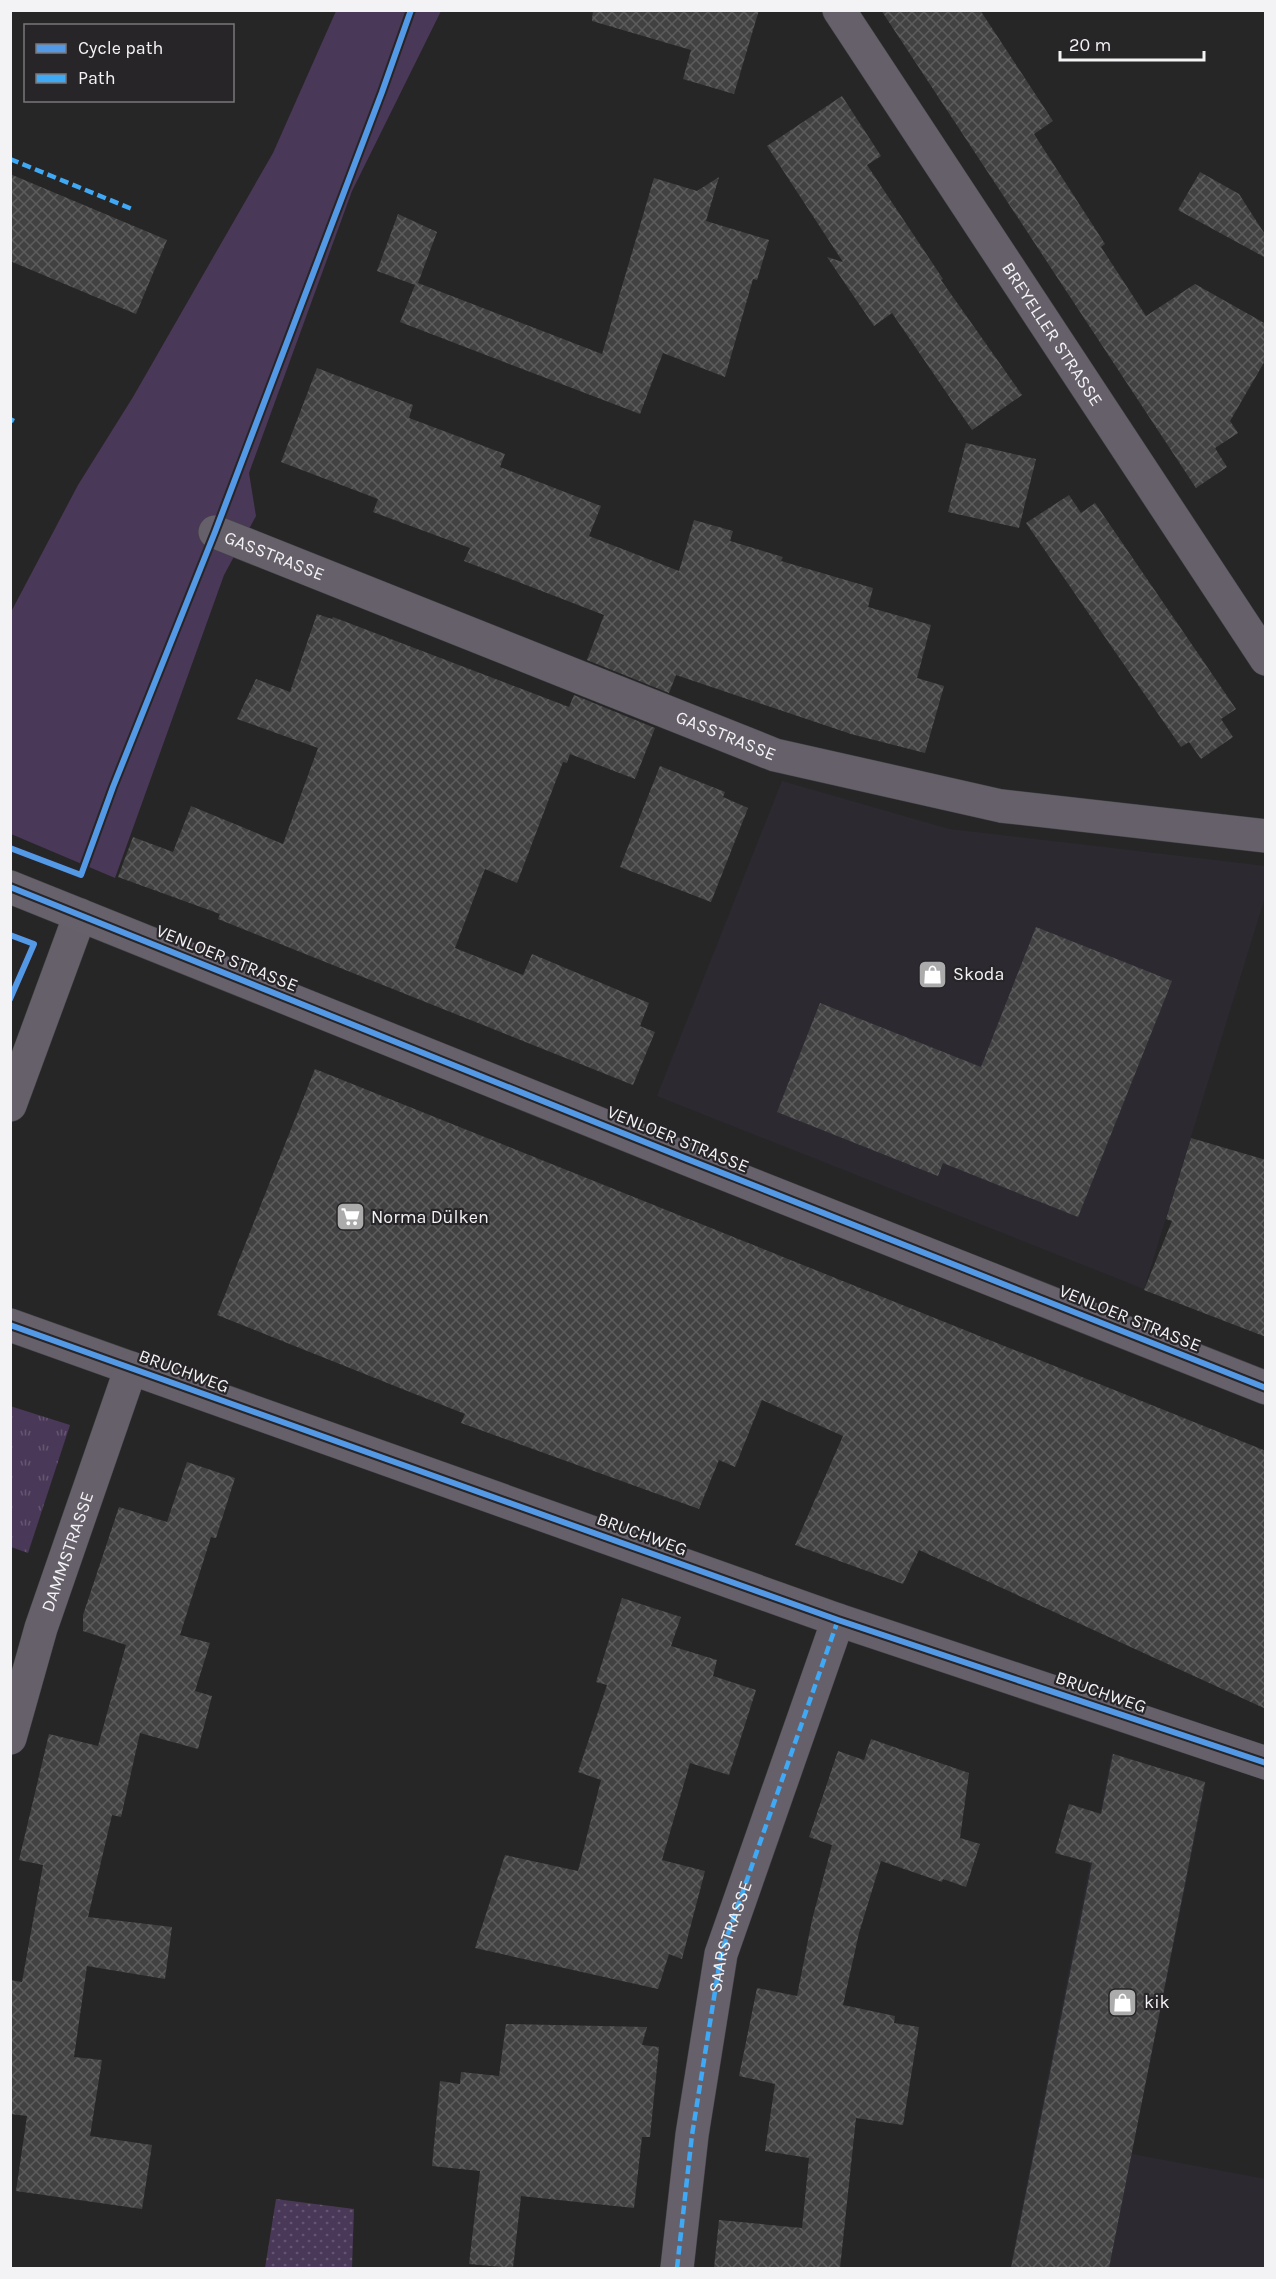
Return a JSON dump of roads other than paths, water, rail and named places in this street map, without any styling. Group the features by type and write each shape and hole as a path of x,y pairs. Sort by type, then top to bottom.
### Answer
{"main road":[{"name":"VENLOER STRASSE","path":"10,887 708,1168 1266,1388"}],"street":[{"name":"BREYELLER STRASSE","path":"839,10 1266,659"},
{"name":"GASSTRASSE","path":"215,532 775,755 1001,806 1266,836"},
{"path":"10,1105 80,915"},
{"name":"BRUCHWEG","path":"10,1325 838,1620 1266,1763"},
{"name":"DAMMSTRASSE","path":"10,1738 41,1628 131,1368"},
{"name":"SAARSTRASSE","path":"677,2268 692,2134 722,1954 838,1620"}],"place":[{"name":"Skoda","path":"932,974"},
{"name":"Norma Dülken","path":"350,1217"},
{"name":"kik","path":"1123,2002"}]}
